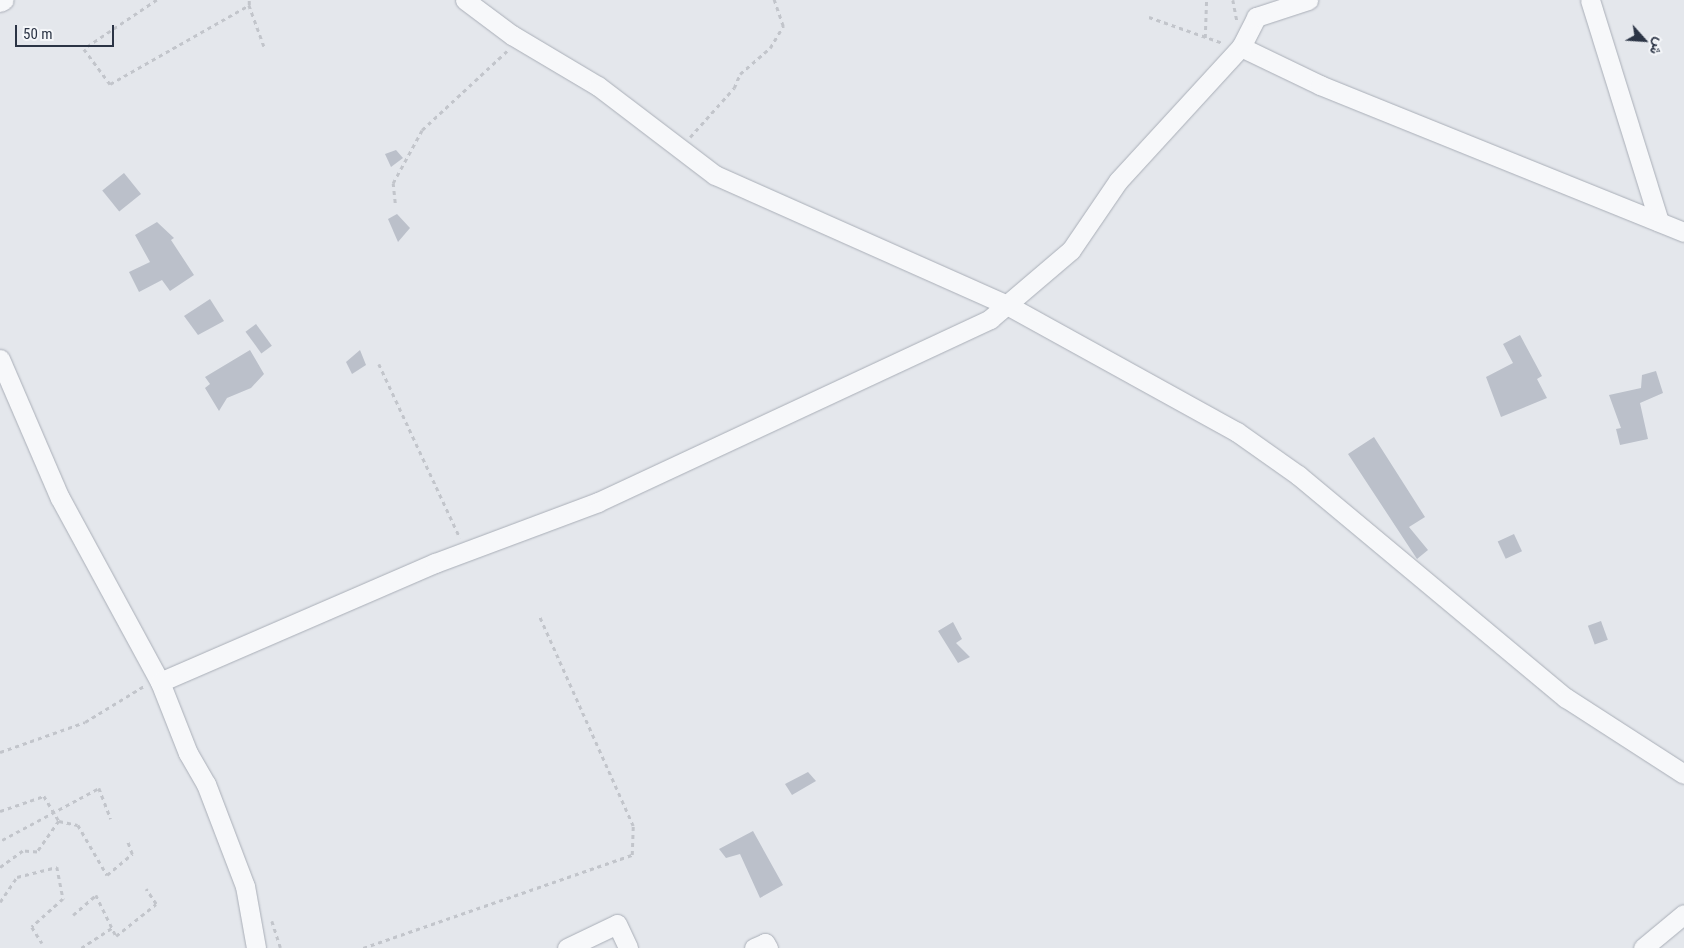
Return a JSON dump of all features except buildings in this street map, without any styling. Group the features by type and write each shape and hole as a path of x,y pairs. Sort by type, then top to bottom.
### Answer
{"street":[{"path":"0,2 4,0"},
{"path":"465,0 518,38 598,86 678,149 758,197 1006,305 1270,455 1566,698 1684,774"},
{"path":"160,682 462,552 598,502 958,337 1006,305 1071,250 1118,181 1241,47 1256,17 1308,0"},
{"path":"1590,0 1659,222"},
{"path":"1241,47 1320,85 1684,232"},
{"path":"0,359 60,498 160,682 188,753 229,837 245,886 256,948"},
{"path":"1643,948 1684,914"},
{"path":"567,948 617,924 628,948"},
{"path":"754,948 765,943 768,948"}],"path":[{"path":"157,0 84,49 110,84 249,5"},
{"path":"249,0 249,5 264,46"},
{"path":"678,149 734,88 740,74 770,48 783,26 774,0"},
{"path":"1205,38 1206,0"},
{"path":"1149,17 1205,38 1241,47"},
{"path":"395,203 393,183 422,130 518,38"},
{"path":"379,364 458,526 462,552"},
{"path":"363,948 632,855 633,826 539,616"},
{"path":"0,752 85,722 138,687 160,682"},
{"path":"2,840 100,788 111,819"},
{"path":"0,810 44,796 59,821 78,825 107,874 132,854 127,840"},
{"path":"0,868 23,851 37,852 59,821"},
{"path":"0,902 17,877 57,866 63,899 32,927 42,943"},
{"path":"73,915 96,895 116,936 156,904 146,889"},
{"path":"272,921 281,948"},
{"path":"81,948 112,928"}]}
